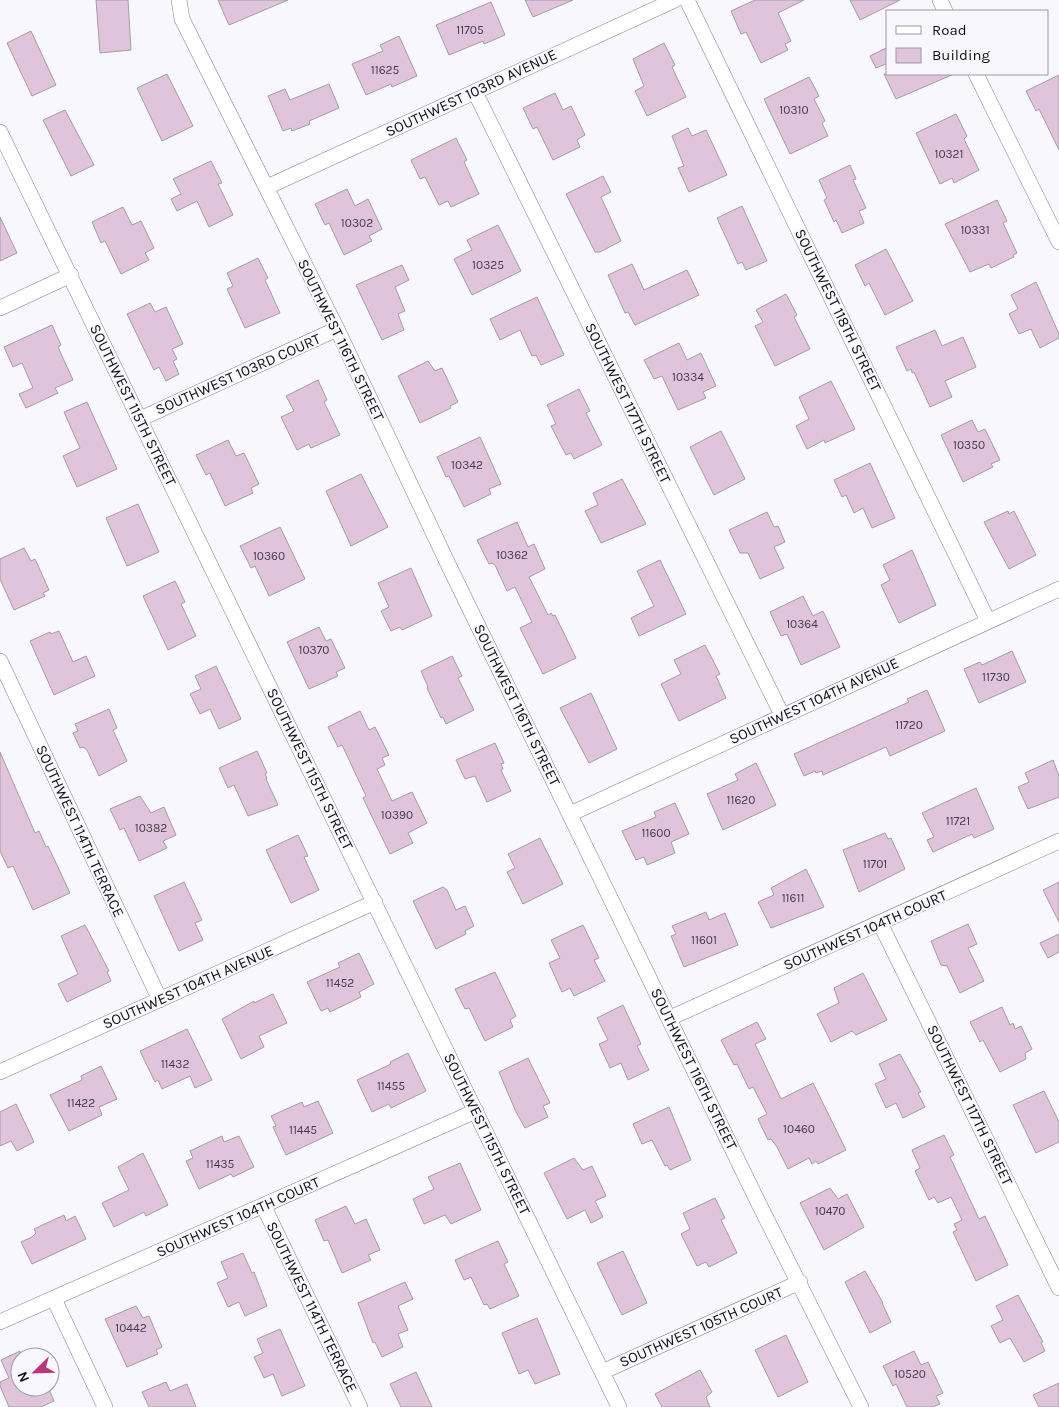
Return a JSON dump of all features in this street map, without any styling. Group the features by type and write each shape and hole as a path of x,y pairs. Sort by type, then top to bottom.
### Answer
{"street":[{"name":"SOUTHWEST 116TH STREET","path":"179,0 182,19 337,329 756,1198 800,1282 861,1407"},
{"name":"SOUTHWEST 103RD AVENUE","path":"266,187 675,0"},
{"name":"SOUTHWEST 118TH STREET","path":"687,0 988,621"},
{"path":"976,75 1059,242"},
{"name":"SOUTHWEST 117TH STREET","path":"474,92 782,715"},
{"name":"SOUTHWEST 115TH STREET","path":"0,132 619,1407"},
{"path":"0,308 71,276"},
{"name":"SOUTHWEST 103RD COURT","path":"140,418 337,329"},
{"name":"SOUTHWEST 104TH AVENUE","path":"570,814 1059,589"},
{"name":"SOUTHWEST 114TH TERRACE","path":"0,661 160,1000"},
{"name":"SOUTHWEST 104TH COURT","path":"670,1018 1059,841"},
{"name":"SOUTHWEST 104TH AVENUE","path":"0,1072 375,902"},
{"name":"SOUTHWEST 117TH STREET","path":"880,923 1059,1288"},
{"name":"SOUTHWEST 104TH COURT","path":"0,1322 264,1207 476,1111"},
{"name":"SOUTHWEST 114TH TERRACE","path":"264,1207 360,1407"},
{"name":"SOUTHWEST 105TH COURT","path":"602,1372 800,1282"},
{"path":"54,1299 105,1407"}],"building":[{"path":"96,0 128,0 131,50 100,53"},
{"path":"218,0 288,0 229,25"},
{"path":"525,0 573,0 533,17"},
{"path":"755,0 804,0 778,13 791,41 785,44 788,50 761,63 746,32 741,34 731,11"},
{"path":"850,0 900,0 860,20"},
{"path":"491,2 505,35 484,44 483,41 449,55 436,25"},
{"path":"31,31 56,85 32,96 7,43"},
{"path":"399,36 417,76 392,87 391,84 366,95 352,64 383,51 380,45"},
{"path":"664,43 675,65 672,67 686,97 647,116 635,91 644,86 633,59"},
{"path":"886,48 886,64 876,68 870,56"},
{"path":"167,74 193,126 162,141 137,88"},
{"path":"884,74 952,75 896,99"},
{"path":"1059,75 1059,150 1039,109 1036,111 1026,91"},
{"path":"809,77 819,96 814,99 825,121 822,123 828,136 790,154 764,99"},
{"path":"329,84 339,108 309,121 310,124 292,131 291,128 283,131 268,96 285,89 290,100"},
{"path":"555,93 563,110 571,106 585,135 577,140 580,147 553,160 537,127 533,129 523,108"},
{"path":"65,110 94,165 71,176 43,120"},
{"path":"956,114 967,136 964,139 979,170 954,183 952,178 940,184 916,133"},
{"path":"688,128 692,136 706,130 727,175 689,192 678,168 684,166 672,136"},
{"path":"456,138 467,160 464,162 479,194 451,207 448,201 439,205 425,177 420,179 411,160"},
{"path":"211,161 222,183 218,184 233,215 209,227 197,201 177,211 171,199 181,194 173,179"},
{"path":"850,165 856,179 853,180 866,208 859,211 864,223 842,233 836,220 834,222 824,200 827,198 819,180"},
{"path":"603,176 611,192 601,197 621,241 600,252 595,252 566,194"},
{"path":"347,189 355,206 368,199 382,229 369,236 372,241 344,255 329,223 325,225 315,204"},
{"path":"997,200 1007,221 1003,223 1017,253 1013,255 1014,257 991,268 989,264 970,272 945,224"},
{"path":"742,206 767,261 746,270 742,262 738,264 717,218"},
{"path":"123,207 132,225 141,221 154,248 145,253 149,260 121,274 105,241 101,243 92,222"},
{"path":"0,217 17,253 0,261"},
{"path":"498,225 521,271 472,295 454,259 472,250 467,240"},
{"path":"886,249 913,301 885,315 869,283 865,286 855,265"},
{"path":"258,258 268,278 265,280 280,313 245,328 227,289 233,286 227,273"},
{"path":"632,264 644,290 687,270 699,295 635,325 628,312 625,313 608,275"},
{"path":"402,265 409,280 395,287 405,311 398,314 404,330 382,340 356,285"},
{"path":"1036,282 1059,334 1059,338 1040,348 1031,329 1019,334 1009,314 1018,309 1011,295"},
{"path":"786,294 797,315 794,317 810,349 775,366 755,326 763,322 756,310"},
{"path":"537,297 564,355 541,365 536,355 532,356 520,330 500,340 490,319"},
{"path":"150,303 155,312 166,307 183,344 172,349 177,359 173,361 179,374 166,381 159,367 154,370 127,314"},
{"path":"52,325 61,345 58,347 73,380 55,388 58,393 26,408 19,394 33,388 22,363 13,367 4,347"},
{"path":"935,330 942,346 963,337 976,367 945,381 952,397 930,407 914,372 912,373 911,369 907,371 896,347"},
{"path":"679,343 687,360 701,353 716,386 703,392 706,398 678,410 662,376 654,379 644,360"},
{"path":"428,361 435,371 442,368 458,402 450,406 451,408 420,423 398,376"},
{"path":"318,380 327,400 324,402 340,435 311,448 309,444 297,450 281,417 294,411 286,396"},
{"path":"831,381 855,429 825,443 824,440 807,449 796,426 809,419 799,397"},
{"path":"579,389 590,411 586,413 602,445 574,459 571,453 566,455 551,426 556,424 547,405"},
{"path":"87,402 117,469 77,487 63,456 80,448 64,412"},
{"path":"972,420 978,432 985,429 1000,460 991,464 993,467 963,482 941,435"},
{"path":"721,431 745,479 714,495 690,447"},
{"path":"480,437 501,484 489,489 491,494 464,507 449,476 446,477 437,457"},
{"path":"228,440 236,456 244,453 259,484 251,488 253,493 225,506 210,473 206,475 196,455"},
{"path":"870,463 895,518 872,528 863,508 854,513 846,495 842,497 834,480"},
{"path":"361,474 388,527 351,546 326,491"},
{"path":"622,479 646,524 601,543 585,511 598,505 593,493"},
{"path":"138,504 159,552 127,566 106,518"},
{"path":"1008,511 1009,514 1014,511 1036,555 1009,569 984,522"},
{"path":"767,512 774,527 778,526 785,542 774,547 784,568 760,579 748,553 740,553 729,530"},
{"path":"517,522 528,547 534,544 545,569 529,577 548,615 551,613 553,616 555,615 576,658 543,674 520,628 532,622 515,587 507,591 495,565 489,564 477,540"},
{"path":"280,527 305,579 269,596 255,566 251,568 240,546"},
{"path":"24,548 31,561 35,559 49,590 43,593 45,596 14,610 0,579 0,559"},
{"path":"912,550 936,605 899,623 881,585 890,580 883,565"},
{"path":"660,560 686,614 639,636 631,618 654,606 637,571"},
{"path":"411,568 432,616 402,630 400,627 391,631 381,611 389,607 378,583"},
{"path":"175,581 185,602 181,604 196,636 168,650 143,596"},
{"path":"803,596 813,616 823,611 840,647 801,665 787,634 781,636 770,612"},
{"path":"319,627 326,641 331,639 345,668 336,672 338,676 309,689 287,642"},
{"path":"59,631 73,662 86,656 95,676 54,695 30,641 50,632 51,634"},
{"path":"705,645 720,674 716,676 726,698 679,721 661,684 681,674 674,660"},
{"path":"1012,651 1026,682 979,703 964,669 980,662 982,665"},
{"path":"452,656 462,676 458,678 474,710 446,724 443,717 441,718 421,671"},
{"path":"216,666 241,719 219,729 210,709 200,714 190,694 201,689 195,676"},
{"path":"927,690 945,731 890,756 886,747 823,775 822,771 816,773 815,771 804,776 794,754 909,702 907,699"},
{"path":"591,693 617,749 589,763 560,708"},
{"path":"109,709 117,728 113,730 127,761 99,776 87,750 83,747 80,748 73,733 78,731 75,724"},
{"path":"360,711 369,730 375,727 389,755 382,758 385,765 377,769 392,801 412,792 427,823 408,833 413,843 390,854 363,798 366,796 342,745 338,747 328,727"},
{"path":"495,743 504,763 501,764 503,769 501,770 511,791 487,802 475,776 465,779 456,760"},
{"path":"257,751 267,773 265,774 266,779 278,805 248,816 234,785 228,788 219,768"},
{"path":"0,752 35,833 39,831 46,847 48,846 70,893 33,910 13,866 8,868 0,851"},
{"path":"1053,760 1059,776 1059,797 1028,809 1018,787 1029,782 1025,773"},
{"path":"756,763 776,805 723,830 707,794 738,780 735,774"},
{"path":"976,788 994,829 974,838 972,834 933,852 927,840 934,837 922,813"},
{"path":"140,796 151,813 164,807 176,835 163,841 167,848 139,861 124,828 120,830 110,809"},
{"path":"675,803 689,834 671,842 675,853 647,865 644,857 636,860 622,831 656,817 654,812"},
{"path":"885,833 888,839 891,838 905,869 859,892 843,850"},
{"path":"298,835 308,856 304,857 319,890 291,903 266,850"},
{"path":"540,838 563,884 523,904 507,872 515,868 508,854"},
{"path":"806,869 824,907 771,928 758,902 774,895 771,888"},
{"path":"184,882 202,920 195,923 203,940 179,951 154,896"},
{"path":"1059,882 1059,922 1043,890"},
{"path":"443,887 447,890 456,910 465,906 474,926 465,931 466,934 436,949 413,901"},
{"path":"706,912 709,920 725,913 738,945 684,967 671,936 676,934 672,926"},
{"path":"968,924 977,944 968,948 984,981 960,993 947,966 941,965 931,941"},
{"path":"85,925 109,971 107,972 111,981 67,1002 58,984 78,974 61,936"},
{"path":"583,925 599,958 594,960 605,981 574,996 570,988 562,992 549,963 560,958 551,940"},
{"path":"1059,934 1059,952 1048,958 1040,943"},
{"path":"359,953 374,984 359,992 361,997 330,1012 328,1008 321,1011 307,982 340,967 338,963"},
{"path":"495,972 516,1016 510,1020 513,1027 485,1041 469,1008 465,1009 455,989"},
{"path":"863,973 887,1020 856,1035 852,1031 831,1042 817,1014 839,1003 834,988"},
{"path":"273,994 287,1023 259,1036 264,1047 241,1059 222,1019 254,1001 254,1003"},
{"path":"623,1005 641,1044 637,1046 649,1070 628,1080 621,1063 610,1068 599,1044 608,1040 597,1018"},
{"path":"1002,1007 1010,1025 1013,1023 1015,1029 1021,1026 1032,1049 1025,1053 1026,1059 1000,1072 983,1040 980,1042 970,1022"},
{"path":"757,1022 766,1039 755,1044 781,1099 813,1083 846,1150 818,1164 816,1161 812,1164 809,1158 788,1169 777,1147 771,1139 768,1140 758,1119 767,1114 753,1087 749,1089 737,1064 734,1065 721,1040"},
{"path":"187,1029 212,1080 195,1088 190,1076 162,1089 158,1080 155,1082 140,1051"},
{"path":"408,1053 426,1091 391,1108 389,1104 372,1112 357,1080 391,1064 390,1062"},
{"path":"900,1054 921,1092 918,1093 925,1107 903,1118 896,1103 886,1108 875,1084 886,1079 879,1064"},
{"path":"528,1058 550,1103 543,1106 548,1117 525,1128 499,1072"},
{"path":"101,1066 117,1099 99,1107 102,1115 69,1131 50,1095 82,1080 81,1076"},
{"path":"1044,1091 1059,1122 1059,1142 1036,1153 1013,1105"},
{"path":"318,1101 333,1133 286,1155 273,1127 276,1126 271,1116 302,1102 304,1107"},
{"path":"16,1104 34,1142 17,1151 11,1141 0,1146 0,1112"},
{"path":"669,1107 691,1160 670,1170 667,1165 665,1166 652,1140 642,1144 633,1124"},
{"path":"944,1135 954,1155 950,1157 979,1219 985,1216 1008,1265 976,1281 953,1232 957,1230 954,1224 962,1220 951,1197 938,1203 934,1197 929,1200 915,1171 920,1168 912,1150"},
{"path":"222,1136 224,1142 239,1136 254,1167 233,1177 231,1174 199,1189 186,1161 193,1158 190,1151"},
{"path":"143,1153 168,1205 146,1216 144,1212 114,1227 102,1203 129,1190 118,1167"},
{"path":"574,1158 583,1170 592,1166 606,1196 595,1201 603,1217 591,1223 585,1210 567,1219 544,1173"},
{"path":"460,1163 481,1210 451,1224 445,1215 424,1224 413,1199 434,1189 428,1177"},
{"path":"830,1188 838,1199 847,1194 864,1227 824,1250 800,1203"},
{"path":"715,1198 725,1218 721,1220 737,1253 709,1267 706,1262 697,1266 681,1234 690,1229 683,1213"},
{"path":"346,1206 355,1224 366,1219 380,1250 368,1255 371,1260 342,1273 328,1240 324,1241 315,1220"},
{"path":"64,1215 66,1221 75,1216 86,1239 32,1264 21,1242 36,1233 34,1229"},
{"path":"498,1241 508,1262 504,1264 519,1296 490,1309 487,1304 484,1305 471,1277 464,1280 455,1260"},
{"path":"623,1251 647,1303 622,1315 597,1263"},
{"path":"243,1253 252,1273 254,1272 267,1306 245,1316 239,1302 228,1307 217,1283 228,1278 221,1262"},
{"path":"865,1271 883,1303 891,1322 870,1333 845,1282"},
{"path":"405,1282 413,1299 398,1306 408,1330 398,1334 403,1347 382,1357 375,1342 373,1343 358,1303"},
{"path":"1018,1295 1043,1342 1041,1343 1045,1351 1024,1362 1010,1338 1000,1343 991,1326 1003,1320 996,1306"},
{"path":"136,1306 143,1318 149,1316 162,1347 156,1350 158,1354 127,1367 105,1319"},
{"path":"537,1318 560,1374 535,1384 528,1370 519,1374 502,1333"},
{"path":"280,1329 305,1386 282,1396 273,1374 264,1378 254,1357 263,1353 257,1339"},
{"path":"786,1335 808,1382 778,1397 755,1350"},
{"path":"914,1351 921,1365 928,1362 943,1393 936,1396 940,1404 932,1407 907,1407 896,1384 893,1386 883,1366"},
{"path":"10,1356 10,1397 52,1397 54,1401 41,1407 9,1407 0,1386 0,1382 9,1378 1,1360"},
{"path":"700,1370 712,1392 706,1397 710,1407 662,1407 655,1394"},
{"path":"416,1372 432,1407 401,1407 390,1384"},
{"path":"166,1382 170,1391 187,1384 196,1407 149,1407 142,1392"},
{"path":"1059,1383 1059,1407 1039,1407 1033,1395"}]}
